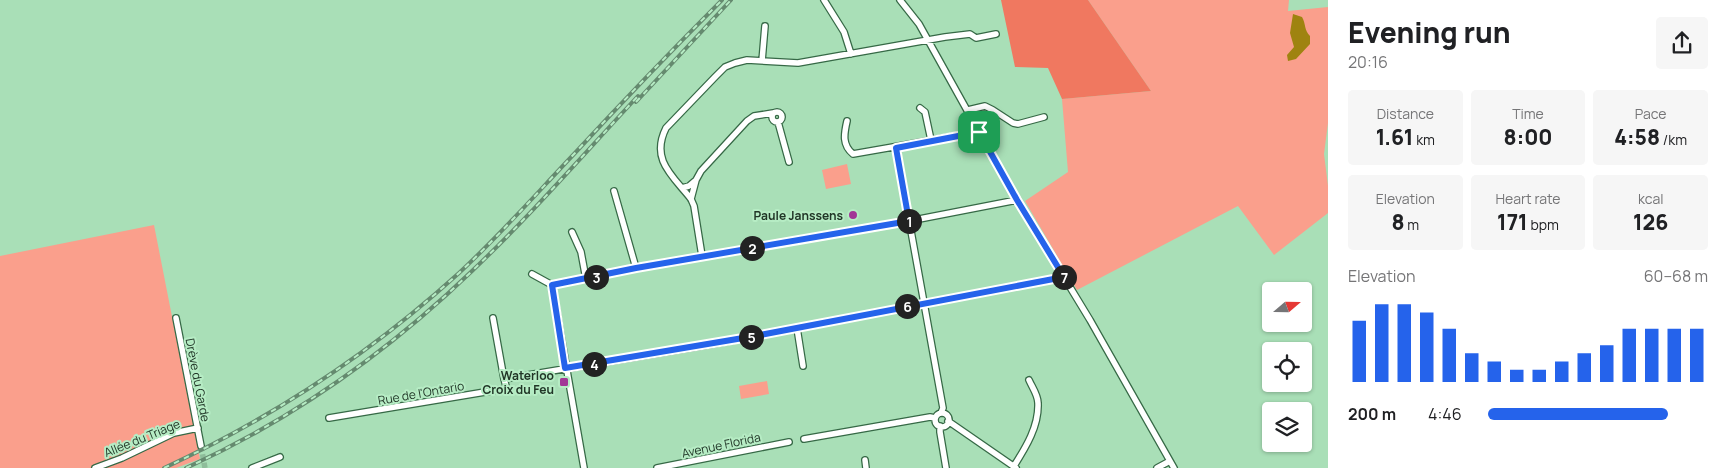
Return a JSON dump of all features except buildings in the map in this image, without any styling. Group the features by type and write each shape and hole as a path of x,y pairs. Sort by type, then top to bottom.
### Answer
{"street":[{"path":"824,0 844,32 851,54"},
{"path":"900,0 919,24 1017,200 1064,277 1174,468"},
{"path":"762,61 765,26"},
{"path":"702,256 694,206 691,199 662,163 660,145 666,128 725,67 747,60 798,63 970,34 976,38 996,34"},
{"path":"968,110 985,106 1012,123 1018,124 1044,117"},
{"path":"920,108 925,112 931,140"},
{"path":"691,199 696,180 701,171 747,121 754,116 773,113 772,119 778,122 789,162"},
{"path":"847,121 844,136 845,144 853,154 979,132"},
{"path":"804,439 930,417 935,418 941,413 943,408 896,148"},
{"path":"682,188 689,186 696,180"},
{"path":"614,191 636,268"},
{"path":"532,274 552,285 636,268 909,221 1017,200"},
{"path":"572,232 581,252 586,279"},
{"path":"493,318 504,379 797,328 1064,277"},
{"path":"552,285 584,468"},
{"name":"Drève du Garde","path":"176,318 201,446"},
{"path":"797,328 803,366"},
{"name":"Rue de l'Ontario","path":"329,418 503,389 506,386 504,379"},
{"path":"941,413 947,416 948,422 1015,467 1036,420 1038,401 1029,380"},
{"path":"935,418 937,425 940,426 946,468"},
{"path":"940,426 948,422"},
{"name":"Allée du Triage","path":"95,468 122,458 174,433 198,428"},
{"name":"Avenue Florida","path":"657,468 789,442"},
{"path":"252,468 280,457"},
{"path":"865,460 866,468"},
{"path":"1157,468 1170,461"}],"shaded area":[{"path":"1001,0 1088,0 1151,91 1062,99 1048,68 1015,67"},
{"path":"1088,0 1289,0 1288,11 1328,7 1328,123 1324,154 1328,186 1328,213 1274,255 1238,206 1077,290 1025,201 1068,172 1062,99 1151,91"},
{"path":"1293,14 1302,17 1310,36 1310,44 1296,59 1288,61 1287,55 1294,47 1290,33"},
{"path":"847,164 851,184 826,189 822,170"},
{"path":"154,225 200,459 176,468 0,468 0,256"},
{"path":"767,381 769,394 741,399 739,386"}],"tunnel":[{"path":"201,446 205,468"}],"railway":[{"path":"164,468 243,428 319,382 391,330 425,302 489,244 629,95 722,0"},
{"path":"636,102 731,0"},
{"path":"186,468 225,449 301,406 373,356 407,329 494,250 638,96"}],"place":[{"name":"Paule Janssens","path":"853,215"},
{"name":"Waterloo Croix du Feu","path":"564,382"}],"route":[{"path":"979,132 1017,200 1064,277 713,344 565,368 552,289 552,285 555,283 909,221 896,148 979,132"}]}
